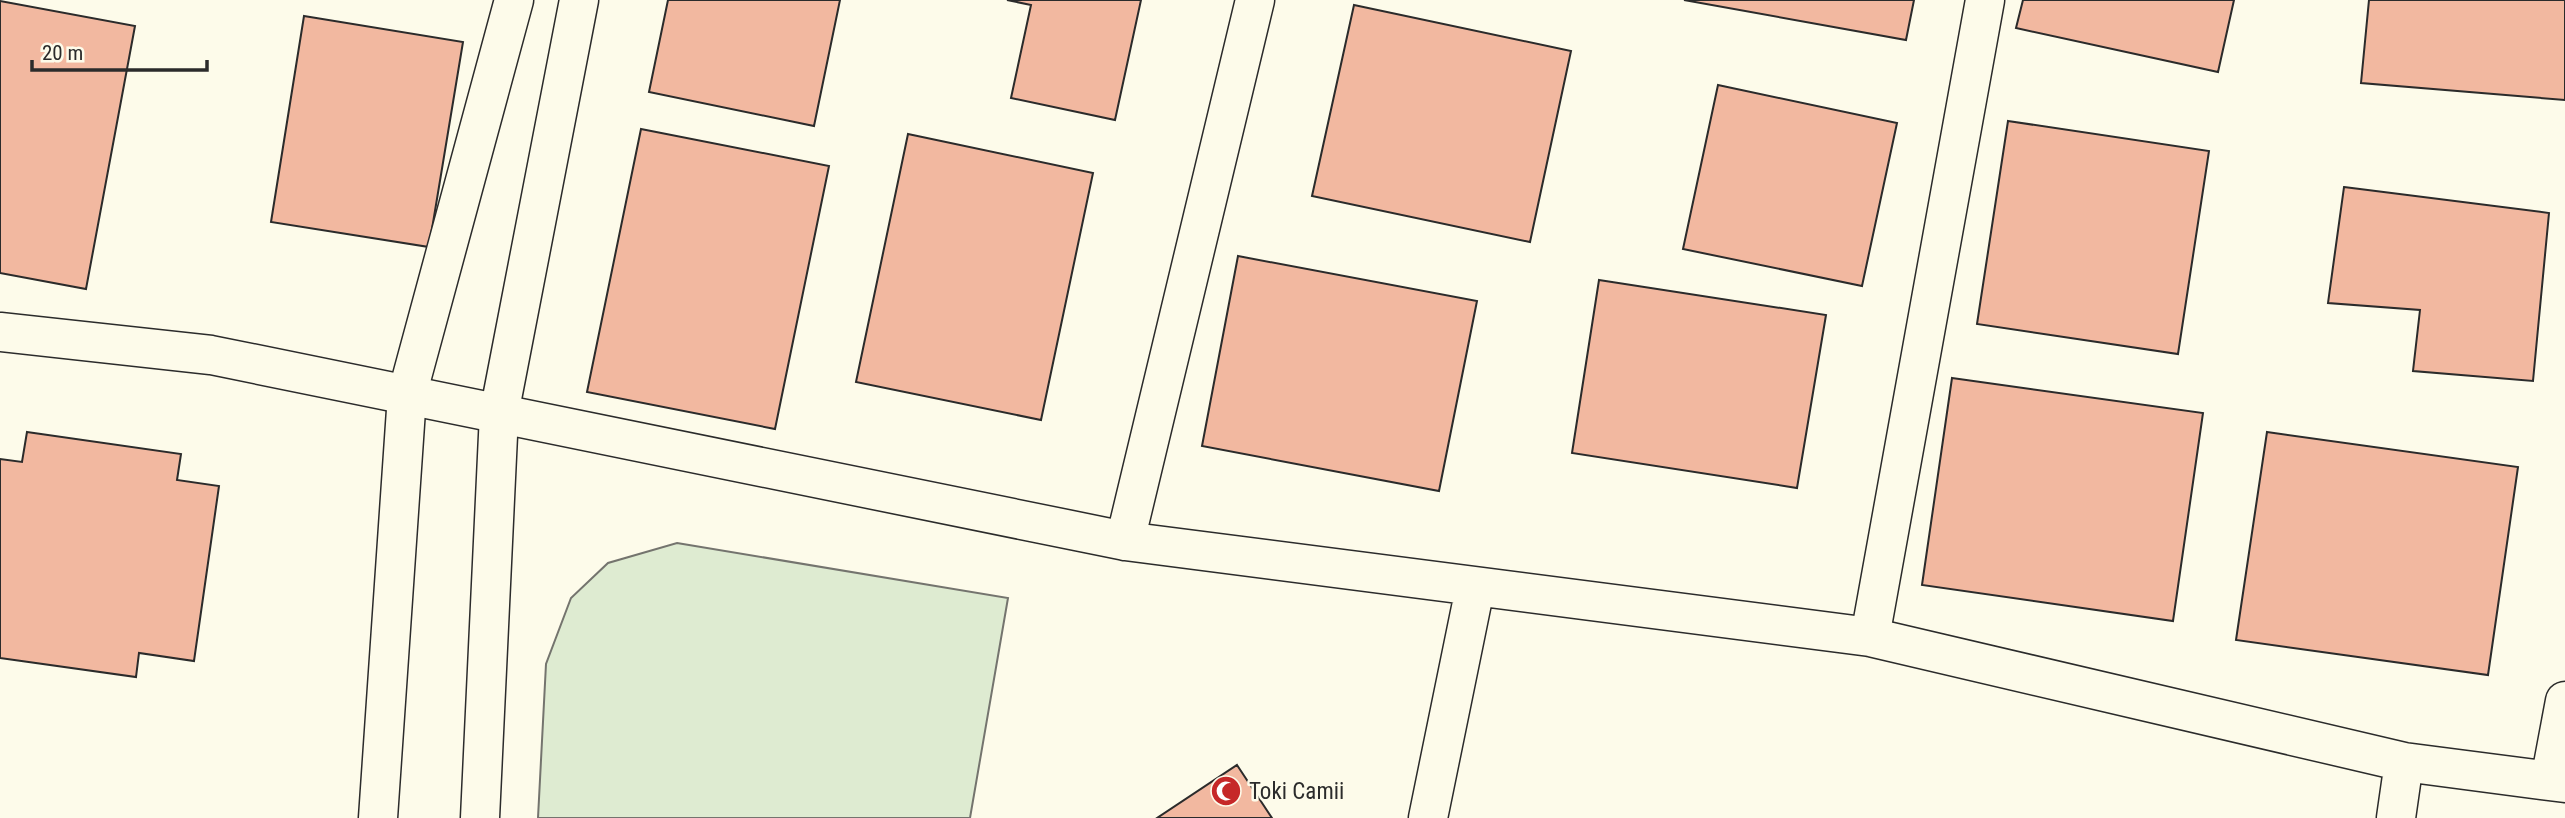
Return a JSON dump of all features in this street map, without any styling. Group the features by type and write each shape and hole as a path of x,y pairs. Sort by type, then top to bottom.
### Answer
{"street":[{"path":"378,818 407,395 514,0"},
{"path":"480,818 499,414 579,0"},
{"path":"1125,541 1255,0"},
{"path":"1870,637 1985,0"},
{"path":"0,332 211,355 1125,541 1870,637 2404,762 2558,782 2565,701"},
{"path":"1428,818 1475,588"},
{"path":"2396,818 2404,762"}],"green space":[{"path":"677,543 1008,598 970,818 538,818 546,664 571,598 608,563"}],"building":[{"path":"668,0 840,0 814,126 649,92"},
{"path":"1007,0 1141,0 1115,120 1011,98 1031,5"},
{"path":"1684,0 1914,0 1906,40"},
{"path":"2023,0 2234,0 2218,72 2016,28"},
{"path":"2369,0 2565,0 2565,100 2361,83"},
{"path":"0,1 135,26 86,289 0,273"},
{"path":"1354,5 1571,51 1530,242 1312,196"},
{"path":"304,16 463,42 429,247 271,222"},
{"path":"1718,85 1897,123 1862,286 1683,249"},
{"path":"2008,121 2209,151 2178,354 1977,324"},
{"path":"641,129 829,166 775,429 587,392"},
{"path":"908,134 1093,173 1041,420 856,382"},
{"path":"2344,187 2549,213 2533,381 2413,371 2420,310 2328,303"},
{"path":"1238,256 1477,301 1439,491 1202,446"},
{"path":"1599,280 1826,315 1797,488 1572,453"},
{"path":"1952,378 2203,413 2173,621 1922,585"},
{"path":"27,432 181,454 177,480 219,486 194,661 139,653 136,677 0,658 0,459 22,462"},
{"path":"2267,432 2518,467 2488,675 2236,640"},
{"name":"Toki Camii","path":"1237,765 1272,818 1157,818"}],"place":[{"name":"Toki Camii","path":"1226,791"}]}
